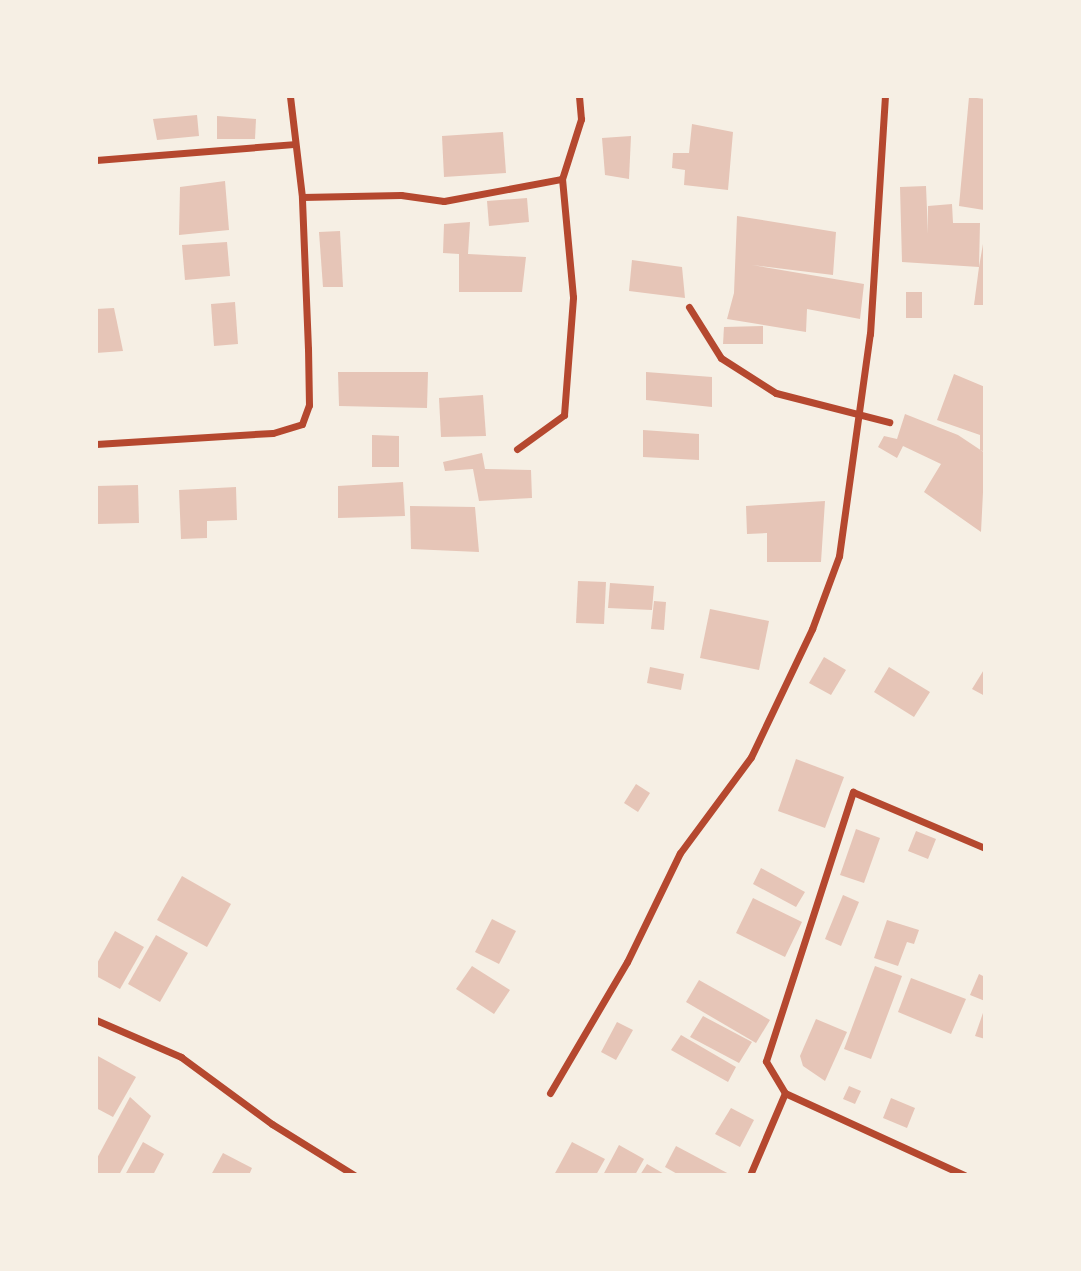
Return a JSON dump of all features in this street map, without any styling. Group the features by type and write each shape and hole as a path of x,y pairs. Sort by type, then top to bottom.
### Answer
{"street":[{"path":"96,444 273,433 302,424 309,405 302,197 293,144 290,96"},
{"path":"517,449 564,415 573,297 562,179 581,119 579,96"},
{"path":"550,1093 627,962 680,853 751,757 812,629 839,556 870,334 885,96"},
{"path":"96,160 293,144"},
{"path":"302,197 401,195 444,201 562,179"},
{"path":"689,307 721,358 776,393 889,422"},
{"path":"964,1175 785,1093 766,1061 853,792 985,848"},
{"path":"96,1020 181,1056 272,1124 354,1175"},
{"path":"750,1175 785,1093"}],"building":[{"path":"969,97 985,99 984,210 959,206"},
{"path":"197,115 199,136 157,140 153,119"},
{"path":"217,116 256,119 255,139 217,139"},
{"path":"692,124 733,132 728,190 684,185 685,170 672,168 673,153 689,153"},
{"path":"503,132 506,173 444,177 442,136"},
{"path":"631,136 629,179 605,175 602,138"},
{"path":"225,181 229,230 179,235 180,187"},
{"path":"926,186 928,234 928,206 952,204 953,223 980,223 979,267 902,262 900,187"},
{"path":"527,198 529,222 489,226 487,201"},
{"path":"737,216 836,232 833,275 752,265 864,284 860,319 807,309 806,332 727,319 734,293"},
{"path":"470,222 468,254 526,257 522,292 459,292 459,254 443,253 444,224"},
{"path":"340,231 343,287 323,287 319,232"},
{"path":"227,242 230,276 185,280 182,245"},
{"path":"983,244 985,305 974,305 979,267"},
{"path":"632,260 682,267 685,298 629,291"},
{"path":"906,292 922,292 922,318 906,318"},
{"path":"235,302 238,344 214,346 211,304"},
{"path":"114,308 123,351 96,353 96,309"},
{"path":"763,326 763,344 723,344 724,327"},
{"path":"338,372 428,372 427,408 339,406"},
{"path":"646,372 712,377 712,407 646,400"},
{"path":"954,374 985,387 985,452 980,450 980,435 937,420"},
{"path":"483,395 486,436 441,437 439,398"},
{"path":"905,414 958,435 985,453 981,532 924,492 941,464 903,446 897,458 878,447 884,436 897,439"},
{"path":"643,430 699,434 699,460 643,457"},
{"path":"372,435 399,436 399,467 372,467"},
{"path":"482,453 485,469 531,470 532,498 479,501 473,469 445,471 443,462"},
{"path":"403,482 405,516 338,518 338,486"},
{"path":"138,485 139,523 96,524 96,486"},
{"path":"236,487 237,520 207,521 207,538 181,539 179,490"},
{"path":"825,501 821,562 767,562 767,533 747,534 746,506"},
{"path":"410,506 475,507 479,552 411,549"},
{"path":"578,581 606,582 604,624 576,623"},
{"path":"610,583 654,586 652,610 608,608"},
{"path":"654,601 666,602 664,630 651,629"},
{"path":"710,609 769,621 759,670 700,658"},
{"path":"824,657 846,670 831,695 809,683"},
{"path":"650,667 684,674 681,690 647,683"},
{"path":"889,667 930,692 914,717 874,692"},
{"path":"985,668 985,696 972,689"},
{"path":"796,759 844,777 825,828 778,811"},
{"path":"636,784 650,793 638,812 624,803"},
{"path":"856,829 880,838 864,883 840,875"},
{"path":"916,831 936,839 928,859 908,851"},
{"path":"761,868 805,892 796,907 753,884"},
{"path":"182,876 231,904 207,947 157,920"},
{"path":"843,895 859,902 841,946 825,939"},
{"path":"753,898 802,922 785,957 736,933"},
{"path":"492,919 516,931 499,964 475,952"},
{"path":"887,920 919,930 914,944 907,942 898,966 874,958"},
{"path":"115,931 144,947 120,989 96,976 96,965"},
{"path":"156,935 188,953 160,1002 128,984"},
{"path":"472,966 510,990 494,1014 456,989"},
{"path":"875,966 902,976 871,1059 844,1049"},
{"path":"979,974 985,977 985,1001 970,995"},
{"path":"911,978 966,999 951,1034 898,1012"},
{"path":"699,980 770,1020 756,1043 686,1002"},
{"path":"985,1010 985,1039 975,1036"},
{"path":"703,1016 752,1042 739,1063 690,1037"},
{"path":"816,1019 847,1032 825,1081 803,1066 800,1056"},
{"path":"617,1022 633,1030 616,1060 601,1052"},
{"path":"681,1035 736,1067 728,1082 671,1050"},
{"path":"96,1055 136,1077 113,1117 96,1108"},
{"path":"849,1086 861,1091 855,1104 843,1099"},
{"path":"130,1097 151,1116 119,1175 96,1175 96,1160"},
{"path":"891,1098 915,1108 907,1128 883,1118"},
{"path":"731,1108 754,1120 740,1147 715,1134"},
{"path":"143,1142 164,1154 153,1175 125,1175"},
{"path":"572,1142 605,1159 596,1175 554,1175"},
{"path":"619,1145 644,1159 635,1175 603,1175"},
{"path":"676,1146 731,1175 679,1175 665,1167"},
{"path":"223,1153 252,1168 249,1175 211,1175"},
{"path":"647,1164 666,1175 640,1175"}]}
